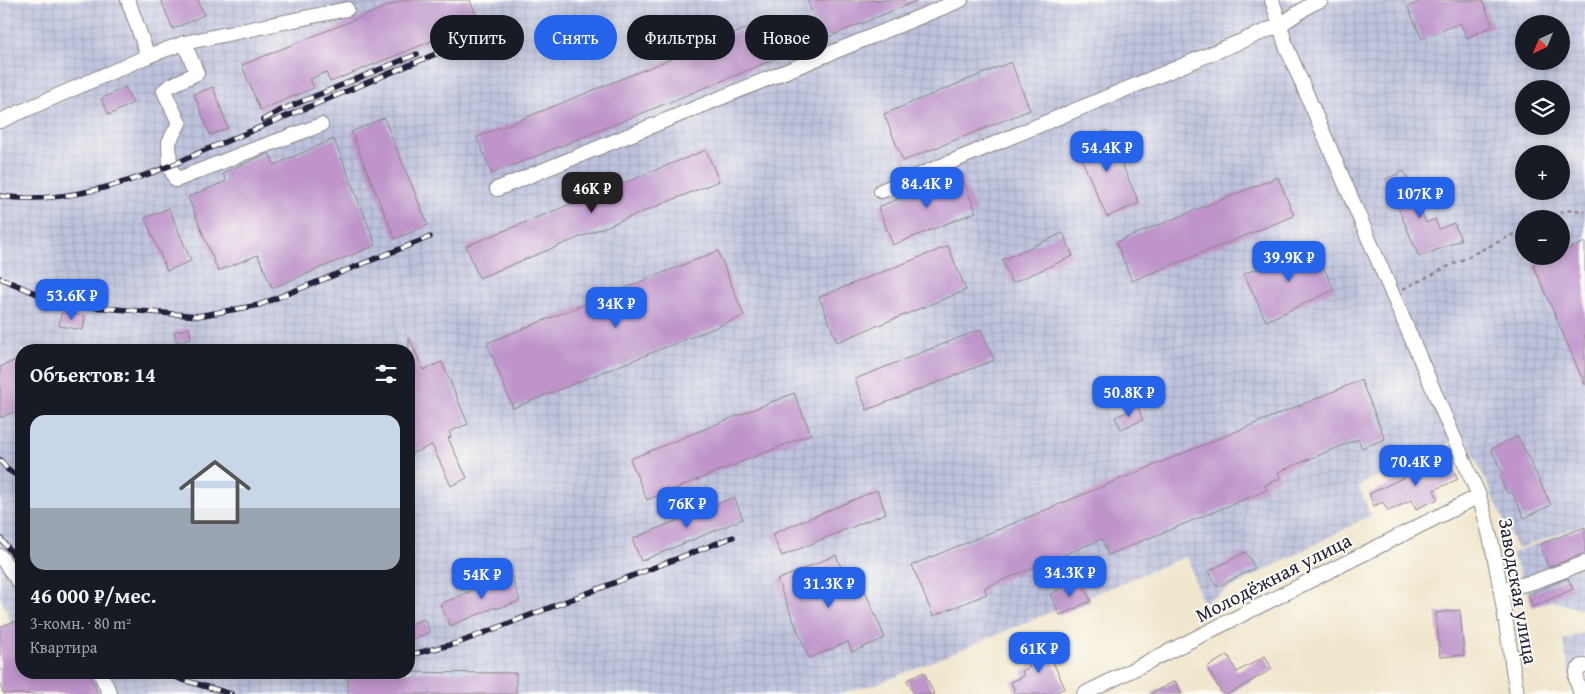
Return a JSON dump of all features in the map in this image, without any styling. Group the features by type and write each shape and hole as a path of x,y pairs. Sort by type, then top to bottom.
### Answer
{"street":[{"path":"128,0 148,56"},
{"path":"497,189 961,0"},
{"name":"Заводская улица","path":"1272,0 1286,46 1479,496 1486,518 1501,590 1518,694"},
{"path":"881,190 1280,25 1310,5 1322,0"},
{"path":"0,121 148,56 184,43 347,10"},
{"path":"184,43 197,73 170,86 164,91 179,123 169,142 170,167 176,180 321,125"},
{"name":"Молодёжная улица","path":"1084,694 1479,496"},
{"path":"0,556 15,577"},
{"path":"1501,590 1584,566"},
{"path":"1581,694 1576,679 1577,671 1582,666 1585,666"},
{"path":"103,679 110,694"}],"path":[{"path":"1570,210 1577,209 1585,212"},
{"path":"1392,294 1515,233"}],"shaded area":[{"path":"0,0 1585,0 1585,524 1517,549 1465,436 1358,486 1371,515 1202,603 1187,556 880,683 839,694 45,694 38,679 415,679 415,344 15,344 15,630 0,597"},
{"path":"1585,526 1585,610 1552,601 1533,607 1512,553"},
{"path":"1585,632 1585,694 1574,694 1563,640"}],"building":[{"path":"161,0 198,0 204,15 173,29"},
{"path":"403,0 470,0 476,15 430,15 430,42 330,82 326,72 310,79 314,88 260,110 242,65"},
{"path":"807,0 919,0 828,37 828,15 813,15"},
{"path":"1424,0 1482,0 1493,26 1467,38 1460,23 1422,39 1408,7"},
{"path":"745,29 745,60 773,60 492,174 477,137 669,60 735,60 735,33"},
{"path":"1011,62 1030,110 903,161 884,114"},
{"path":"125,87 133,103 109,115 101,99"},
{"path":"213,87 228,128 210,135 194,94"},
{"path":"384,118 428,225 395,239 351,132"},
{"path":"1107,130 1139,203 1107,217 1075,144"},
{"path":"334,139 376,245 272,288 258,255 218,271 188,197 226,181 223,173 269,153 274,165"},
{"path":"706,150 719,181 479,278 466,246"},
{"path":"1404,171 1426,223 1435,219 1439,229 1454,223 1461,240 1419,257 1386,179"},
{"path":"961,174 976,212 893,245 878,207"},
{"path":"1278,177 1294,216 1132,281 1116,242"},
{"path":"169,208 191,261 167,271 145,218"},
{"path":"1063,233 1073,256 1012,283 1002,260"},
{"path":"1585,242 1585,385 1533,265 1570,265 1570,248"},
{"path":"948,246 966,290 837,342 819,297"},
{"path":"1315,249 1334,290 1266,321 1244,274 1296,250 1299,256"},
{"path":"718,251 744,316 513,408 487,343"},
{"path":"61,313 85,316 83,330 59,326"},
{"path":"189,328 191,338 177,342 174,332"},
{"path":"981,329 994,360 867,410 855,379"},
{"path":"415,351 423,370 442,362 468,424 449,432 451,437 448,438 467,478 451,486 432,445 415,452"},
{"path":"15,361 15,412 0,418 0,367"},
{"path":"1361,380 1385,439 1362,448 1358,439 1278,472 1281,478 1265,485 1267,490 1108,555 1102,539 984,588 987,594 933,616 912,565"},
{"path":"794,393 811,434 647,500 630,459"},
{"path":"1138,407 1143,420 1121,429 1115,417"},
{"path":"1518,436 1551,505 1524,518 1512,492 1508,494 1499,477 1503,474 1491,449"},
{"path":"1447,457 1458,479 1434,490 1438,499 1416,509 1412,500 1388,511 1383,502 1374,506 1369,494"},
{"path":"877,490 886,513 782,556 772,534"},
{"path":"734,497 743,519 641,561 632,539"},
{"path":"1585,527 1585,553 1548,567 1540,544"},
{"path":"1246,552 1255,568 1217,587 1209,571"},
{"path":"836,555 850,589 862,584 885,638 852,652 848,642 809,658 777,580"},
{"path":"510,572 520,601 496,609 496,607 450,626 440,604 488,584 486,580"},
{"path":"1568,578 1573,589 1533,607 1528,595"},
{"path":"1081,580 1091,601 1060,615 1050,594"},
{"path":"1460,610 1464,655 1440,657 1436,613"},
{"path":"424,619 430,632 415,638 415,623"},
{"path":"15,621 15,679 92,679 98,694 4,694 0,686 0,627"},
{"path":"1044,643 1065,688 1051,694 1016,694 1011,682 1024,676 1022,671 1030,667 1023,652"},
{"path":"1228,655 1237,672 1265,656 1272,669 1229,694 1222,694 1207,667"},
{"path":"415,672 516,673 516,694 348,694 348,679 415,679"},
{"path":"924,672 934,694 914,694 907,680"},
{"path":"1175,681 1182,694 1150,694"}],"railway":[{"path":"263,120 279,111 417,54"},
{"path":"0,196 25,198 78,194 130,180 156,171 430,56"},
{"path":"0,278 42,296 92,307 198,316 259,305 430,237"},
{"path":"0,460 8,470 15,474"},
{"path":"415,654 458,643 733,537"},
{"path":"0,538 15,557"},
{"path":"180,679 231,694"}]}
